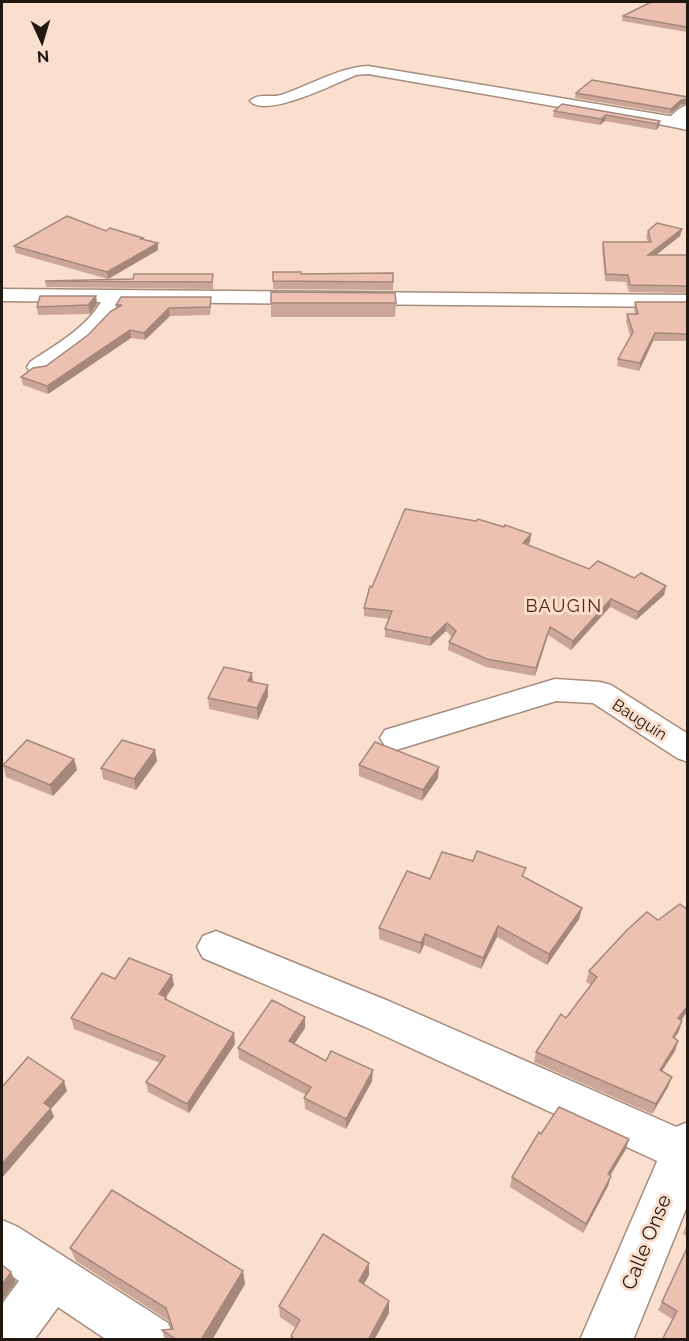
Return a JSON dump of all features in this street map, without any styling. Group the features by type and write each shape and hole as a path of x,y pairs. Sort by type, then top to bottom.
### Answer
{"street":[{"path":"257,101 282,100 354,71 368,70 681,124 687,110"},
{"path":"2,295 668,309 687,301"},
{"path":"38,367 95,324 103,316 114,296"},
{"name":"Bauguin","path":"396,738 555,690 600,693 687,750"},
{"path":"216,947 377,1014 685,1148"},
{"name":"Calle Onse","path":"606,1340 685,1148"},
{"path":"2,1243 151,1340"},
{"path":"4,1340 52,1276"}],"building":[{"path":"651,2 687,2 687,27 623,16"},
{"path":"592,80 687,97 687,99 681,100 671,109 576,93"},
{"path":"562,104 660,121 657,124 606,115 601,119 554,111"},
{"path":"67,216 106,231 110,228 158,243 107,272 14,246"},
{"path":"657,223 682,229 648,255 687,255 687,286 630,285 628,275 606,274 603,242 651,242 648,231"},
{"path":"273,272 393,273 393,282 273,281"},
{"path":"134,274 213,274 212,282 45,281 133,279"},
{"path":"271,292 395,293 396,303 271,303"},
{"path":"40,296 96,296 88,305 37,307"},
{"path":"121,297 211,297 210,307 169,308 144,333 130,330 47,386 21,377 33,368 46,366 88,335 111,311 122,305 116,305"},
{"path":"635,302 687,302 687,334 655,333 640,363 618,359 633,332 627,314 638,314"},
{"path":"405,509 476,521 478,519 504,527 505,525 531,534 523,543 589,569 598,561 634,578 641,573 666,586 638,612 611,599 573,641 550,627 536,668 487,659 449,642 456,631 447,623 431,638 385,629 392,611 364,608 370,586 372,587"},
{"path":"224,667 252,673 248,681 268,685 257,708 208,698"},
{"path":"27,740 74,759 50,785 3,765"},
{"path":"122,740 155,750 134,779 101,768"},
{"path":"375,742 439,767 423,790 359,765"},
{"path":"477,851 526,868 522,876 582,908 549,954 498,926 483,958 425,934 421,943 379,928 407,871 430,879 442,852 473,861"},
{"path":"680,904 685,908 687,906 687,1007 678,1018 682,1021 673,1037 678,1041 660,1070 672,1077 656,1104 536,1052 561,1014 566,1018 597,977 589,971 627,930 647,912 658,920"},
{"path":"129,958 172,975 159,994 166,997 165,999 234,1033 187,1104 146,1082 165,1056 71,1018 102,973 115,979"},
{"path":"272,1000 305,1017 289,1041 326,1061 331,1051 373,1070 346,1119 304,1098 311,1087 238,1048"},
{"path":"28,1057 64,1081 44,1103 51,1108 2,1164 2,1087"},
{"path":"559,1107 629,1139 608,1174 611,1176 586,1224 512,1177 539,1132 541,1134"},
{"path":"112,1190 243,1271 201,1340 177,1340 162,1330 173,1329 166,1308 70,1248"},
{"path":"323,1234 369,1263 359,1281 389,1301 368,1340 295,1340 291,1336 300,1320 279,1306"},
{"path":"687,1248 687,1340 662,1340 677,1311 662,1302"},
{"path":"2,1265 11,1272 2,1285"}],"district":[{"name":"BAUGIN","path":"564,606"}]}
